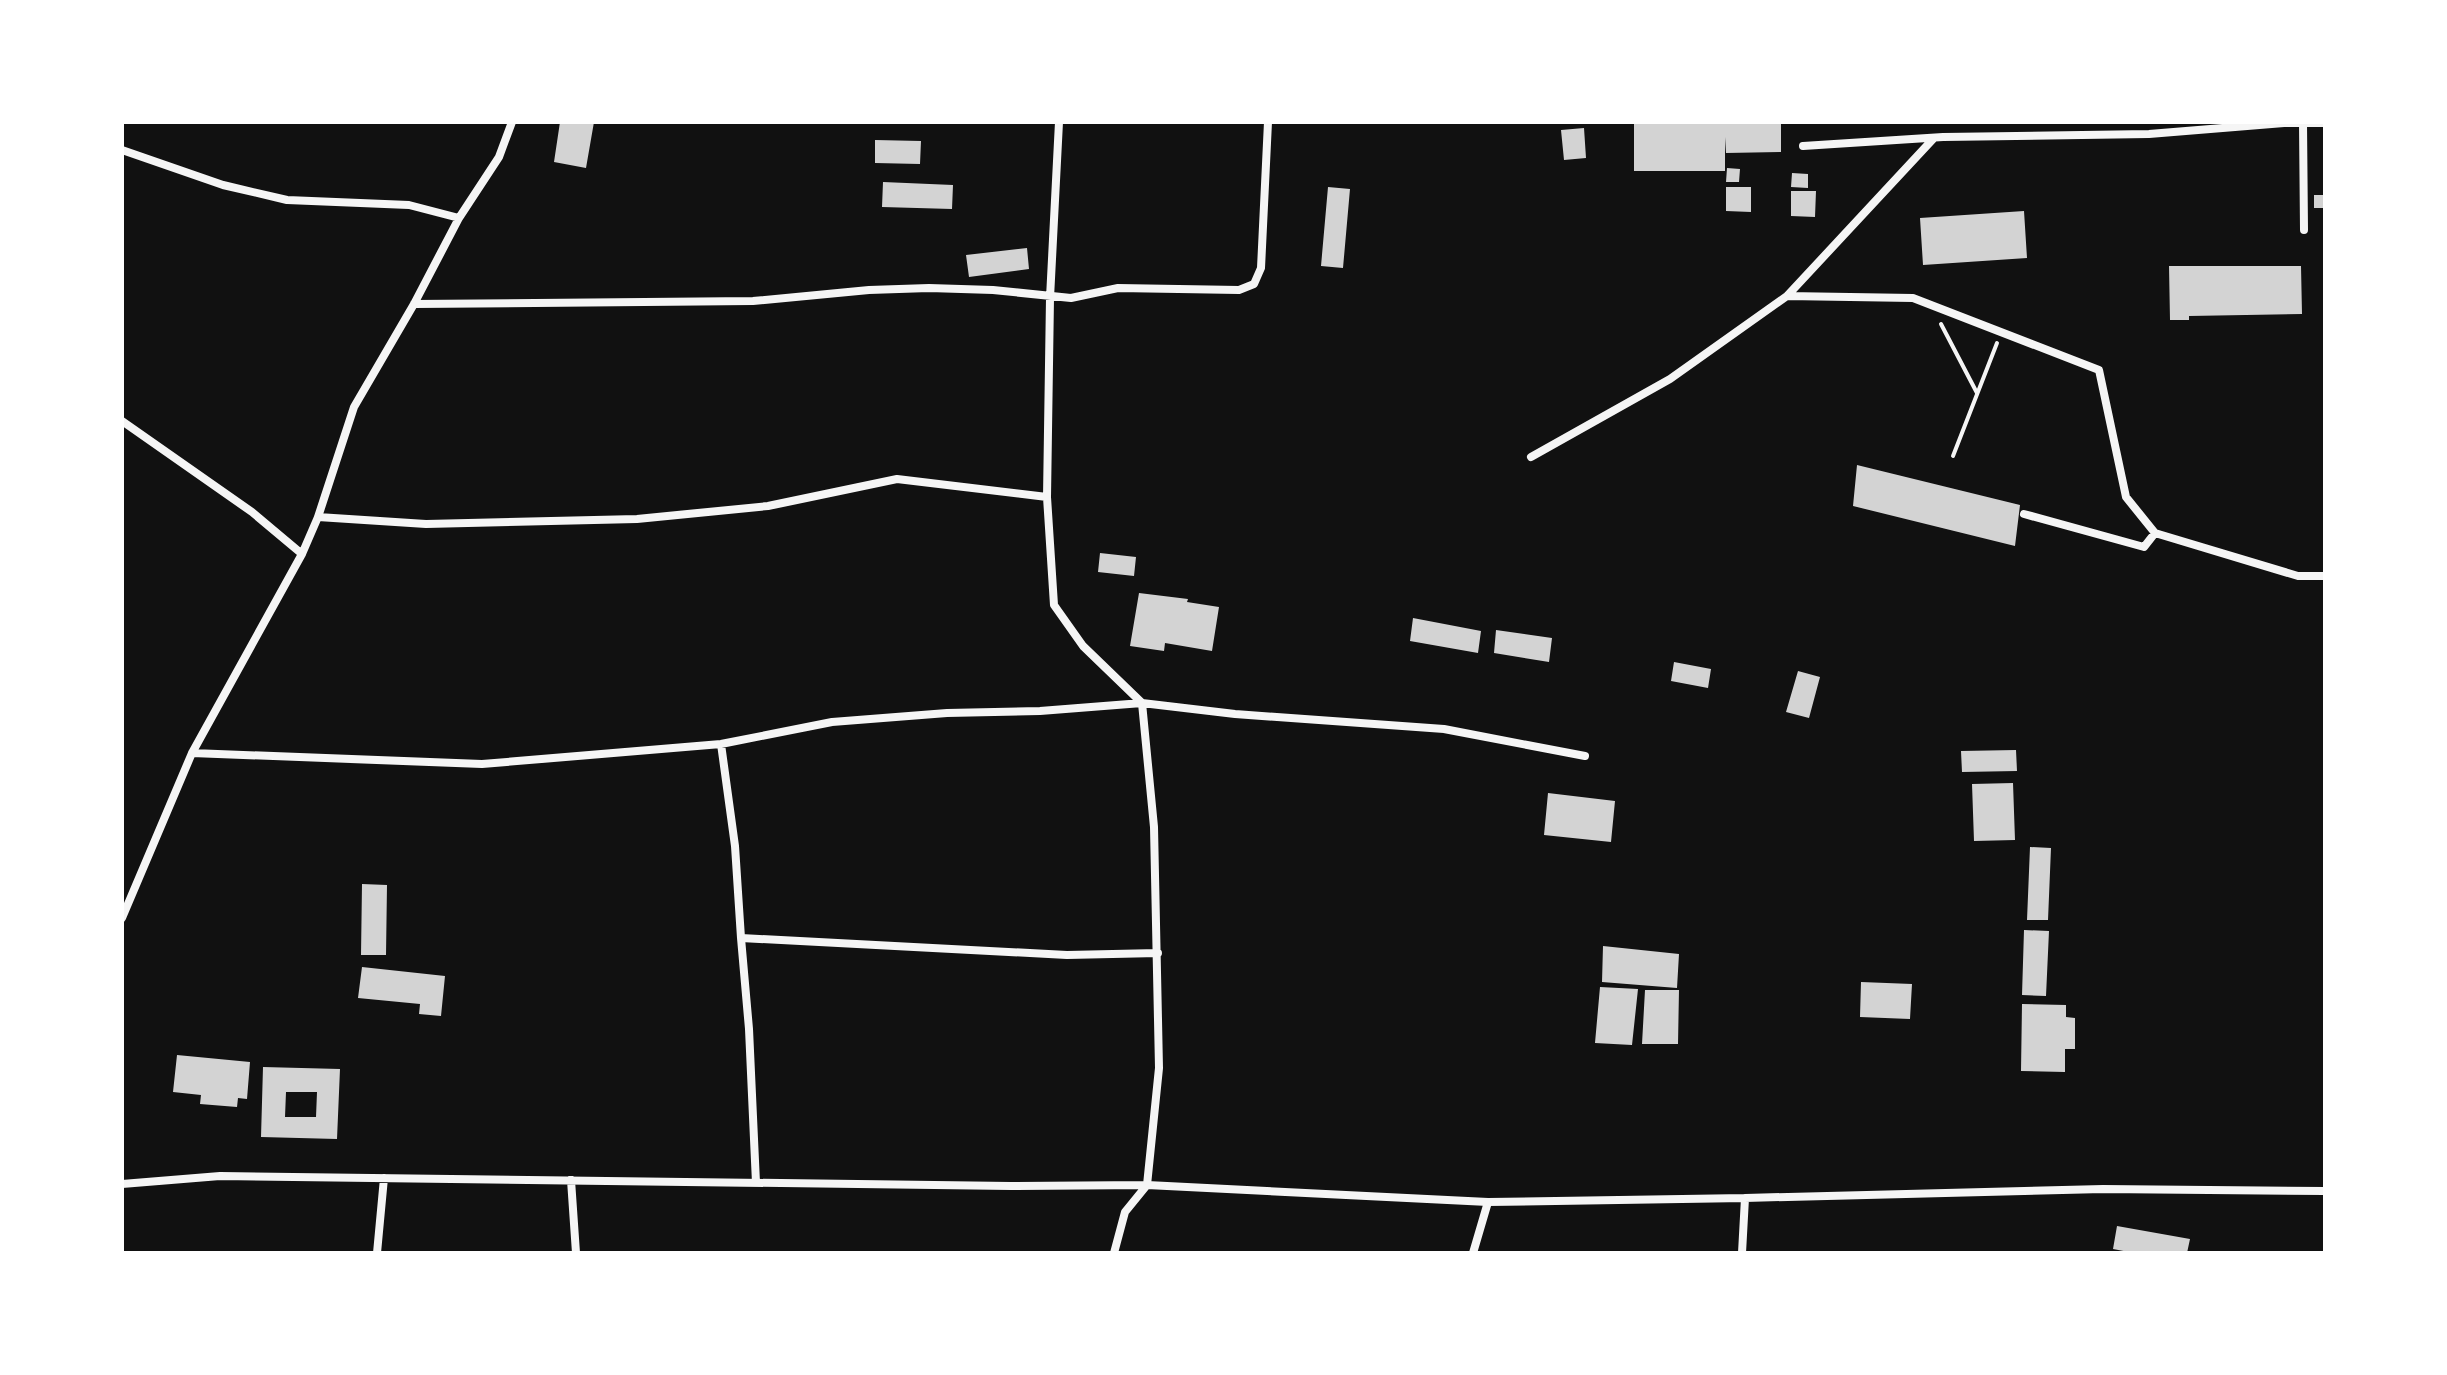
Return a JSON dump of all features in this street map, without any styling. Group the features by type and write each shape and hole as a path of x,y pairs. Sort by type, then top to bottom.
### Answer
{"street":[{"path":"123,914 192,753 302,554 318,517 354,407 414,304 459,218 499,157 512,122"},
{"path":"1059,122 1050,298 1047,497 1054,605 1083,646 1142,703 1154,827 1159,1068 1147,1185 1125,1212 1114,1253"},
{"path":"414,304 753,301 869,290 929,288 993,290 1050,298 1091,296 1118,288 1239,290 1254,284 1261,268 1268,122"},
{"path":"2303,123 2304,230"},
{"path":"1803,146 1934,138 2149,134 2325,123"},
{"path":"1531,457 1670,379 1787,296 1934,138"},
{"path":"122,150 223,185 287,200 409,205 459,218"},
{"path":"1787,296 1913,298 2099,370 2126,497 2155,533 2298,576 2325,576"},
{"path":"122,421 252,512 302,554"},
{"path":"318,517 426,524 637,519 768,506 897,479 1047,497"},
{"path":"2024,514 2144,547 2155,533"},
{"path":"192,753 482,764 721,744 832,722 1142,703 1235,714 1444,729 1585,756"},
{"path":"721,744 735,846 749,1029 756,1183"},
{"path":"741,938 1067,955 1158,953"},
{"path":"122,1184 220,1176 1147,1185 1488,1202 2103,1189 2325,1191"},
{"path":"377,1253 384,1178"},
{"path":"571,1180 576,1253"},
{"path":"1742,1253 1745,1198"},
{"path":"1473,1253 1488,1202"}],"path":[{"path":"1931,305 1977,393"},
{"path":"1953,456 2001,332"}],"building":[{"path":"560,122 594,122 586,168 554,162"},
{"path":"1634,122 1781,122 1781,152 1726,153 1725,137 1725,171 1634,171"},
{"path":"1584,128 1586,158 1564,160 1561,130"},
{"path":"875,140 921,141 920,164 875,163"},
{"path":"1727,168 1740,169 1739,182 1726,182"},
{"path":"1792,173 1808,174 1808,188 1791,187"},
{"path":"883,182 953,185 952,209 882,207"},
{"path":"1328,187 1350,189 1343,268 1321,266"},
{"path":"1726,187 1751,187 1751,212 1726,211"},
{"path":"1791,191 1816,191 1815,217 1791,216"},
{"path":"2314,195 2325,195 2325,208 2314,208"},
{"path":"2024,211 2027,258 1923,265 1920,218"},
{"path":"1027,248 1029,269 969,277 966,255"},
{"path":"2169,266 2301,266 2302,314 2189,316 2189,320 2170,320"},
{"path":"1857,465 2020,505 2015,546 1853,506"},
{"path":"1100,553 1136,557 1134,576 1098,572"},
{"path":"1139,593 1188,599 1187,602 1219,607 1212,651 1165,643 1164,651 1130,646"},
{"path":"1413,618 1481,631 1478,653 1410,641"},
{"path":"1496,630 1552,638 1549,662 1494,653"},
{"path":"1674,662 1711,669 1708,688 1671,681"},
{"path":"1798,671 1820,677 1809,718 1786,712"},
{"path":"2016,750 2017,771 1962,772 1961,751"},
{"path":"2013,783 2015,840 1974,841 1972,784"},
{"path":"1548,793 1615,801 1611,842 1544,835"},
{"path":"2030,847 2051,848 2048,920 2027,920"},
{"path":"362,884 387,885 386,955 361,955"},
{"path":"2024,930 2049,931 2046,996 2022,995"},
{"path":"1603,946 1679,954 1677,988 1602,982"},
{"path":"362,967 445,976 441,1016 419,1014 420,1004 358,998"},
{"path":"1861,982 1912,984 1910,1019 1860,1017"},
{"path":"1600,987 1638,989 1632,1045 1595,1043"},
{"path":"1645,990 1679,990 1678,1044 1642,1044"},
{"path":"2022,1004 2066,1005 2066,1017 2075,1018 2075,1049 2065,1049 2065,1072 2021,1071"},
{"path":"177,1055 250,1062 247,1099 238,1098 237,1107 200,1104 201,1095 173,1092"},
{"path":"263,1067 340,1069 337,1139 261,1137","holes":["286,1092 317,1092 316,1117 285,1117"]},
{"path":"2117,1226 2190,1239 2187,1253 2134,1253 2113,1249"}]}
